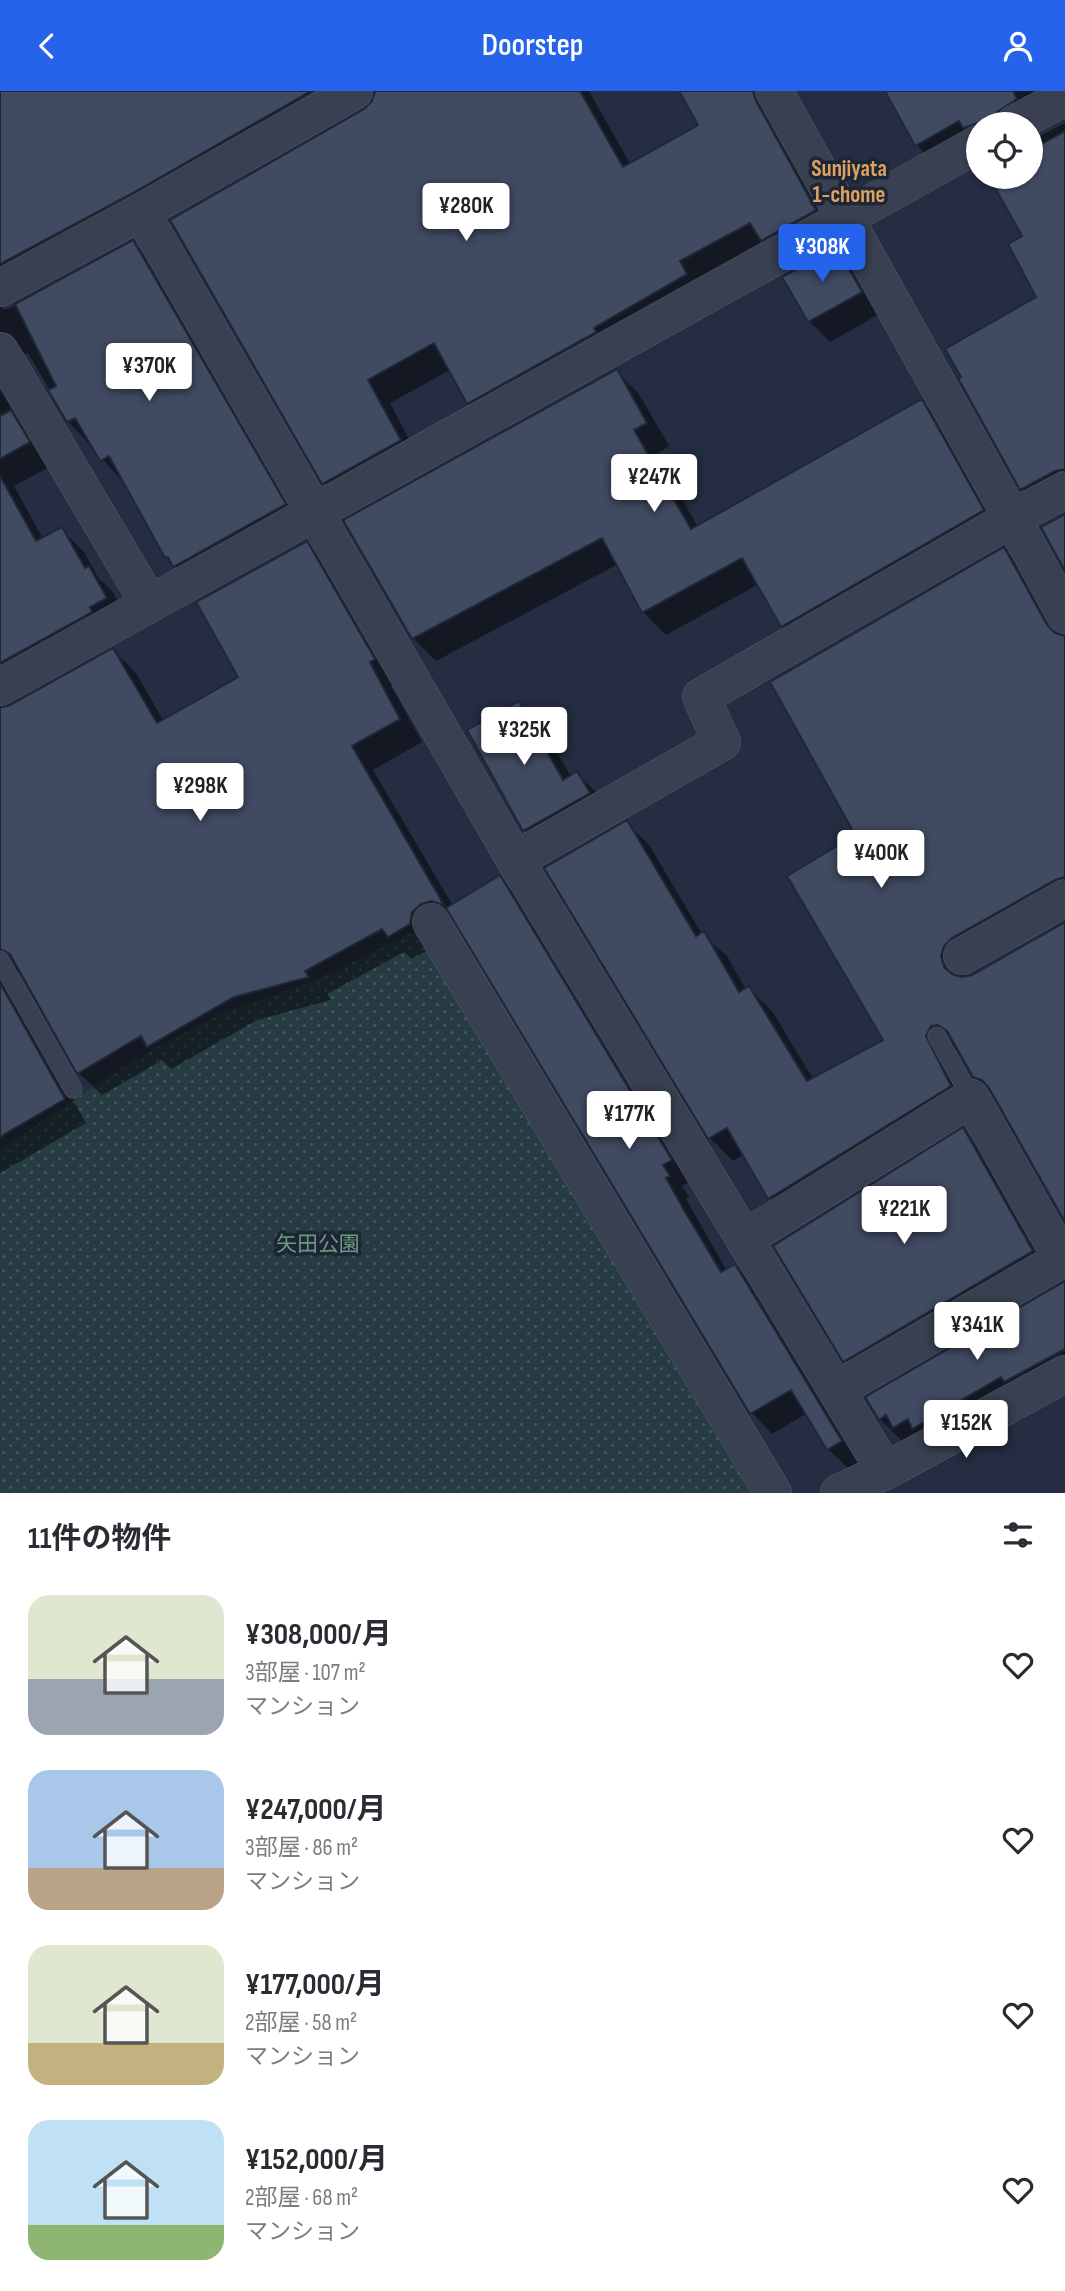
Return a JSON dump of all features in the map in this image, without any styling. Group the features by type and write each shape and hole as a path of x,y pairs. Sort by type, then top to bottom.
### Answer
{"street":[{"path":"774,91 1065,615"},
{"path":"0,288 141,212 331,97"},
{"path":"1037,112 1065,97"},
{"path":"0,687 966,150"},
{"path":"141,212 515,860 885,1471"},
{"path":"0,351 149,603"},
{"path":"515,860 722,742 701,697 1065,490"},
{"path":"962,956 1065,898"},
{"path":"431,922 773,1493"},
{"path":"744,1239 971,1098 1056,1249 1053,1263 836,1390"},
{"path":"839,1493 1065,1374"}],"lane":[{"path":"0,960 73,1089"},
{"path":"937,1036 971,1098"}],"green space":[{"name":"矢田公園","path":"420,929 760,1493 0,1493 0,1149 142,1055 224,1012 313,981"}],"building":[{"path":"0,91 311,91 131,194 0,264"},
{"path":"375,91 580,91 623,167 698,125 679,91 753,91 816,210 761,241 750,223 680,261 687,274 594,328 596,332 467,404 434,343 368,380 401,440 322,484 170,220 364,109 372,101"},
{"path":"885,91 1013,91 1017,99 997,112 966,112 966,127 963,128 959,121 915,146"},
{"path":"1065,131 1065,469 1055,471 1020,490 958,378 961,377 945,349 1036,297 1008,244 1022,236 996,189 1043,189 1043,143"},
{"path":"133,240 286,504 173,567 168,557 165,558 109,456 100,461 75,418 67,422 48,390 56,386 15,304"},
{"path":"837,247 862,292 808,322 782,277"},
{"path":"617,369 647,423 634,430 691,529 922,399 984,510 781,627 742,558 642,613 602,538 412,639 343,520"},
{"path":"11,410 30,442 0,459 0,416"},
{"path":"0,476 36,541 62,527 85,568 89,566 107,598 90,607 92,612 0,663"},
{"path":"1065,514 1065,571 1041,527"},
{"path":"307,541 375,659 370,662 400,719 352,746 444,905 431,901 421,904 412,912 410,924 388,937 382,929 305,971 309,977 234,997 147,1047 141,1036 77,1074 10,954 0,949 0,708 113,648 157,723 238,677 196,602"},
{"path":"1004,547 1047,625 1055,633 1065,636 1065,877 1055,880 952,938 944,946 941,956 944,967 952,974 962,977 972,975 1065,922 1065,1222 989,1088 982,1080 973,1077 947,1031 938,1025 931,1026 926,1036 951,1086 768,1199 727,1128 708,1139 544,868 627,820 696,936 704,931 739,992 749,986 807,1081 883,1040 787,876 855,835 770,682"},
{"path":"519,701 563,780 577,771 590,793 523,831 467,730"},
{"path":"500,875 672,1160 663,1165 670,1176 666,1178 721,1272 735,1264 842,1441 827,1450 791,1390 750,1414 446,908"},
{"path":"0,983 65,1099 0,1137"},
{"path":"963,1127 1033,1251 843,1362 773,1246"},
{"path":"1065,1281 1065,1349 1004,1382 1001,1377 912,1429 908,1419 893,1428 886,1415 879,1420 865,1397"}],"district":[{"name":"Sunjiyata 1-chome","path":"849,181"}]}
